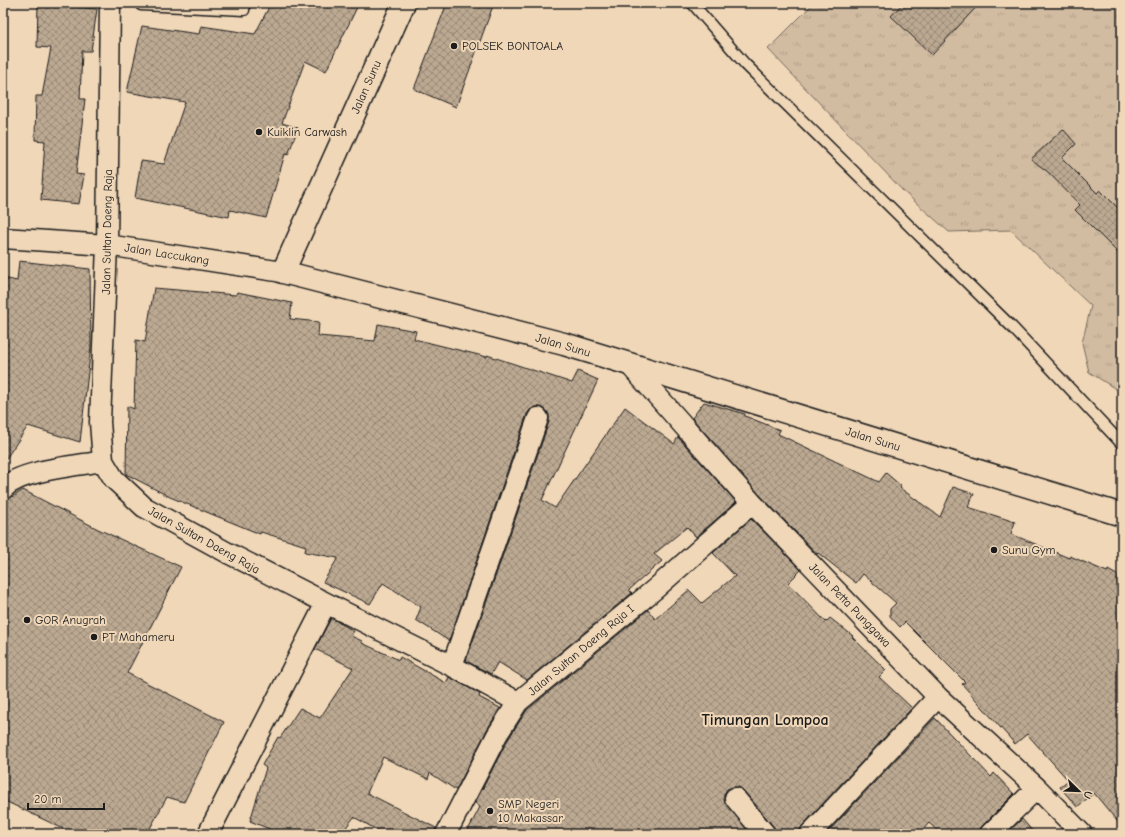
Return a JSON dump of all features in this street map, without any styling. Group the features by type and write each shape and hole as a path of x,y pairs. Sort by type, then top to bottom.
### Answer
{"main road":[{"name":"Jalan Sunu","path":"404,3 283,272 564,344 1122,515"}],"street":[{"name":"Jalan Sultan Daeng Raja","path":"110,3 107,245 100,422 103,461 114,479 144,507 242,561 326,603"},
{"name":"Jalan Laccukang","path":"3,238 107,245 283,272"},
{"name":"Jalan Petta Punggawa","path":"629,364 752,503 938,698 1038,788 1082,834"},
{"path":"452,666 538,418"},
{"path":"3,489 16,479 30,474 103,461"},
{"name":"Jalan Sultan Daeng Raja I","path":"326,603 452,666 518,702 655,589 752,503"},
{"path":"208,834 326,603"},
{"path":"810,834 938,698"},
{"path":"446,834 497,735 518,702"},
{"path":"990,834 1038,788"},
{"path":"735,798 765,834"}],"lane":[{"path":"141,3 141,5 244,10 245,3"},
{"path":"692,3 745,64 1012,327 1122,444"}],"green space":[{"path":"814,3 1122,3 1122,393 1089,372 1082,343 1091,306 1011,230 949,232 904,192 768,49"}],"building":[{"path":"271,3 359,3 326,71 305,61 282,123 298,128 288,155 285,154 266,218 230,210 229,217 135,198 141,161 164,164 185,102 127,92 142,26 199,34 201,26 255,34"},
{"name":"POLSEK BONTOALA","path":"447,3 494,3 456,107 414,89"},
{"path":"903,3 980,3 932,55 891,16"},
{"path":"38,4 97,9 91,51 82,51 80,99 85,99 76,174 84,175 79,204 41,200 45,141 35,140 36,96 42,96 51,48 37,47"},
{"path":"1063,129 1076,144 1062,158 1097,193 1100,190 1122,212 1122,257 1075,210 1080,205 1048,172 1031,159"},
{"path":"19,261 90,269 91,346 80,442 28,426 3,463 3,278 17,281"},
{"path":"154,288 236,295 237,292 292,303 290,319 319,322 318,336 375,341 378,324 416,331 414,339 487,357 487,355 572,383 578,371 598,380 542,500 555,508 625,407 674,444 678,437 736,502 696,537 687,527 654,554 662,561 629,590 632,593 527,680 498,662 491,674 466,661 549,422 549,415 546,410 541,407 535,407 527,414 449,641 416,620 421,607 383,583 370,604 323,582 338,558 305,552 306,546 261,532 260,534 170,497 126,474 127,406 134,409 136,340 145,342"},
{"path":"704,402 745,414 745,416 780,430 778,434 879,482 886,473 901,486 900,488 940,517 953,487 974,494 968,507 1015,522 1011,534 1069,558 1070,556 1107,572 1108,570 1122,578 1122,827 1094,793 1077,807 1060,787 1068,780 1027,734 1015,744 962,684 965,682 905,622 900,627 890,616 890,609 896,603 863,574 856,583 818,553 817,554 760,495 692,418"},
{"path":"23,490 98,529 181,567 127,673 224,722 184,802 167,797 147,834 74,834 3,800 3,500 10,498"},
{"path":"751,519 801,570 788,583 826,622 830,618 853,636 852,637 886,670 879,677 912,708 802,826 799,834 776,834 774,827 744,791 739,787 733,787 727,789 724,794 724,800 750,834 466,834 480,807 475,803 507,741 527,710 648,610 655,619 689,590 702,603 735,576 713,553"},
{"path":"331,618 354,631 351,636 362,641 362,643 399,660 400,657 446,683 449,677 480,694 479,697 500,708 456,790 430,773 428,779 383,757 367,793 436,828 435,834 384,834 354,817 341,834 281,834 250,821 266,768 262,765 278,737 280,738 300,708 320,718 353,668 315,649"},
{"path":"935,718 991,777 994,773 1014,794 982,826 979,834 941,834 929,823 919,834 826,834"},
{"path":"1022,819 1035,834 1006,834"}],"place":[{"name":"POLSEK BONTOALA","path":"454,46"},
{"name":"Kuiklin Carwash","path":"259,132"},
{"name":"Sunu Gym","path":"994,550"},
{"name":"GOR Anugrah","path":"27,620"},
{"name":"PT Mahameru","path":"94,637"},
{"name":"SMP Negeri 10 Makassar","path":"490,811"}],"district":[{"name":"Timungan Lompoa","path":"765,719"}]}
